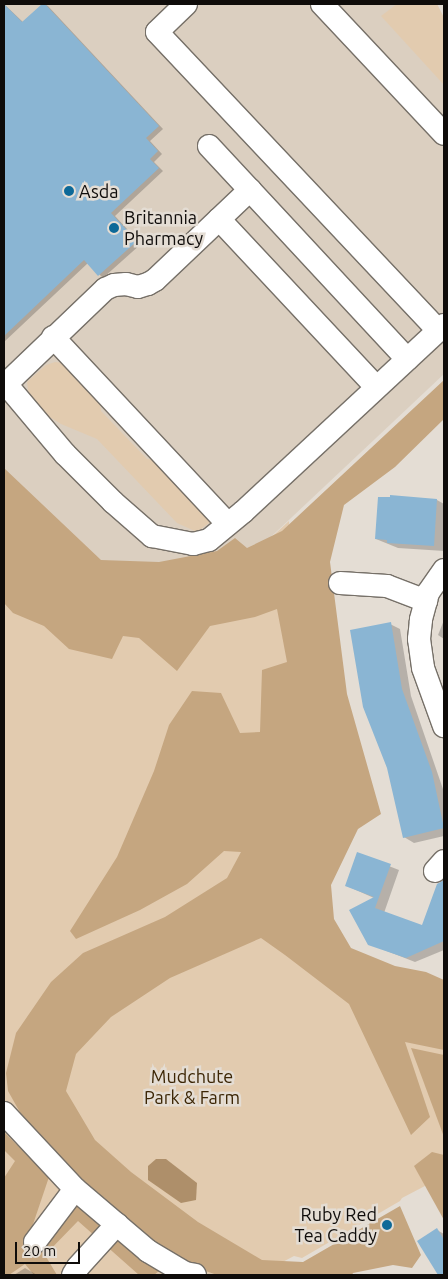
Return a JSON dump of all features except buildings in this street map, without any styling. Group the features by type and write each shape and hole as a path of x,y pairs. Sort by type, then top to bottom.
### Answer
{"street":[{"path":"186,4 157,32 441,328 209,540 193,544 152,536 113,502 65,454 5,385 105,289 114,285 138,286 155,280 250,190"},
{"path":"322,4 444,134"},
{"path":"209,146 407,359"},
{"path":"219,219 376,387"},
{"path":"53,337 228,524"},
{"path":"444,570 433,585 426,601 421,620 420,655 444,726"},
{"path":"340,583 387,586 426,601"},
{"path":"4,1112 75,1189 148,1251 187,1274"},
{"path":"35,1242 75,1189"},
{"path":"73,1275 78,1266 117,1224"}],"shaded area":[{"path":"4,4 437,4 444,18 444,374 240,566 77,579 4,503"},
{"path":"444,380 444,419 395,467 344,505 330,562 347,694 381,814 358,829 331,885 334,919 351,948 395,966 426,972 444,980 444,1050 405,1042 430,1117 411,1135 349,1004 261,938 170,978 111,1017 76,1054 66,1091 95,1140 131,1172 198,1222 262,1260 303,1262 400,1206 421,1255 412,1268 393,1265 353,1273 352,1275 217,1275 203,1270 166,1250 67,1171 26,1123 8,1091 6,1073 16,1033 51,982 83,953 165,917 227,878 241,852 224,851 187,884 140,910 76,939 70,931 117,857 154,771 169,725 192,691 221,693 240,733 260,732 262,670 287,662 277,609 255,617 210,626 177,671 139,638 123,636 112,659 69,649 44,626 13,613 4,603 4,468 101,560 159,562 217,551 235,538 247,548 282,531"},
{"path":"411,1048 444,1055 444,1137"},
{"path":"4,1132 49,1177 26,1245 79,1198 159,1271 154,1275 139,1275 78,1221 45,1255 57,1275 34,1275 25,1264 9,1275 4,1275 4,1178 15,1161 4,1150"},
{"path":"432,1152 444,1155 444,1220 414,1166"},
{"path":"156,1159 166,1159 197,1183 196,1200 181,1203 148,1180 148,1166"}],"green space":[{"path":"397,4 437,4 444,18 444,85 381,16"},
{"path":"55,362 64,363 98,395 101,411 147,459 160,461 213,520 197,532 177,523 97,439 61,424 45,414 29,397 27,382 46,365"},
{"name":"Mudchute Park & Farm","path":"4,504 77,579 239,567 289,521 295,639 290,924 444,992 444,1176 402,1198 400,1201 302,1258 294,1256 258,1275 4,1275"}],"place":[{"name":"Asda","path":"69,191"},
{"name":"Britannia Pharmacy","path":"114,228"},
{"name":"Ruby Red Tea Caddy","path":"387,1225"}]}
